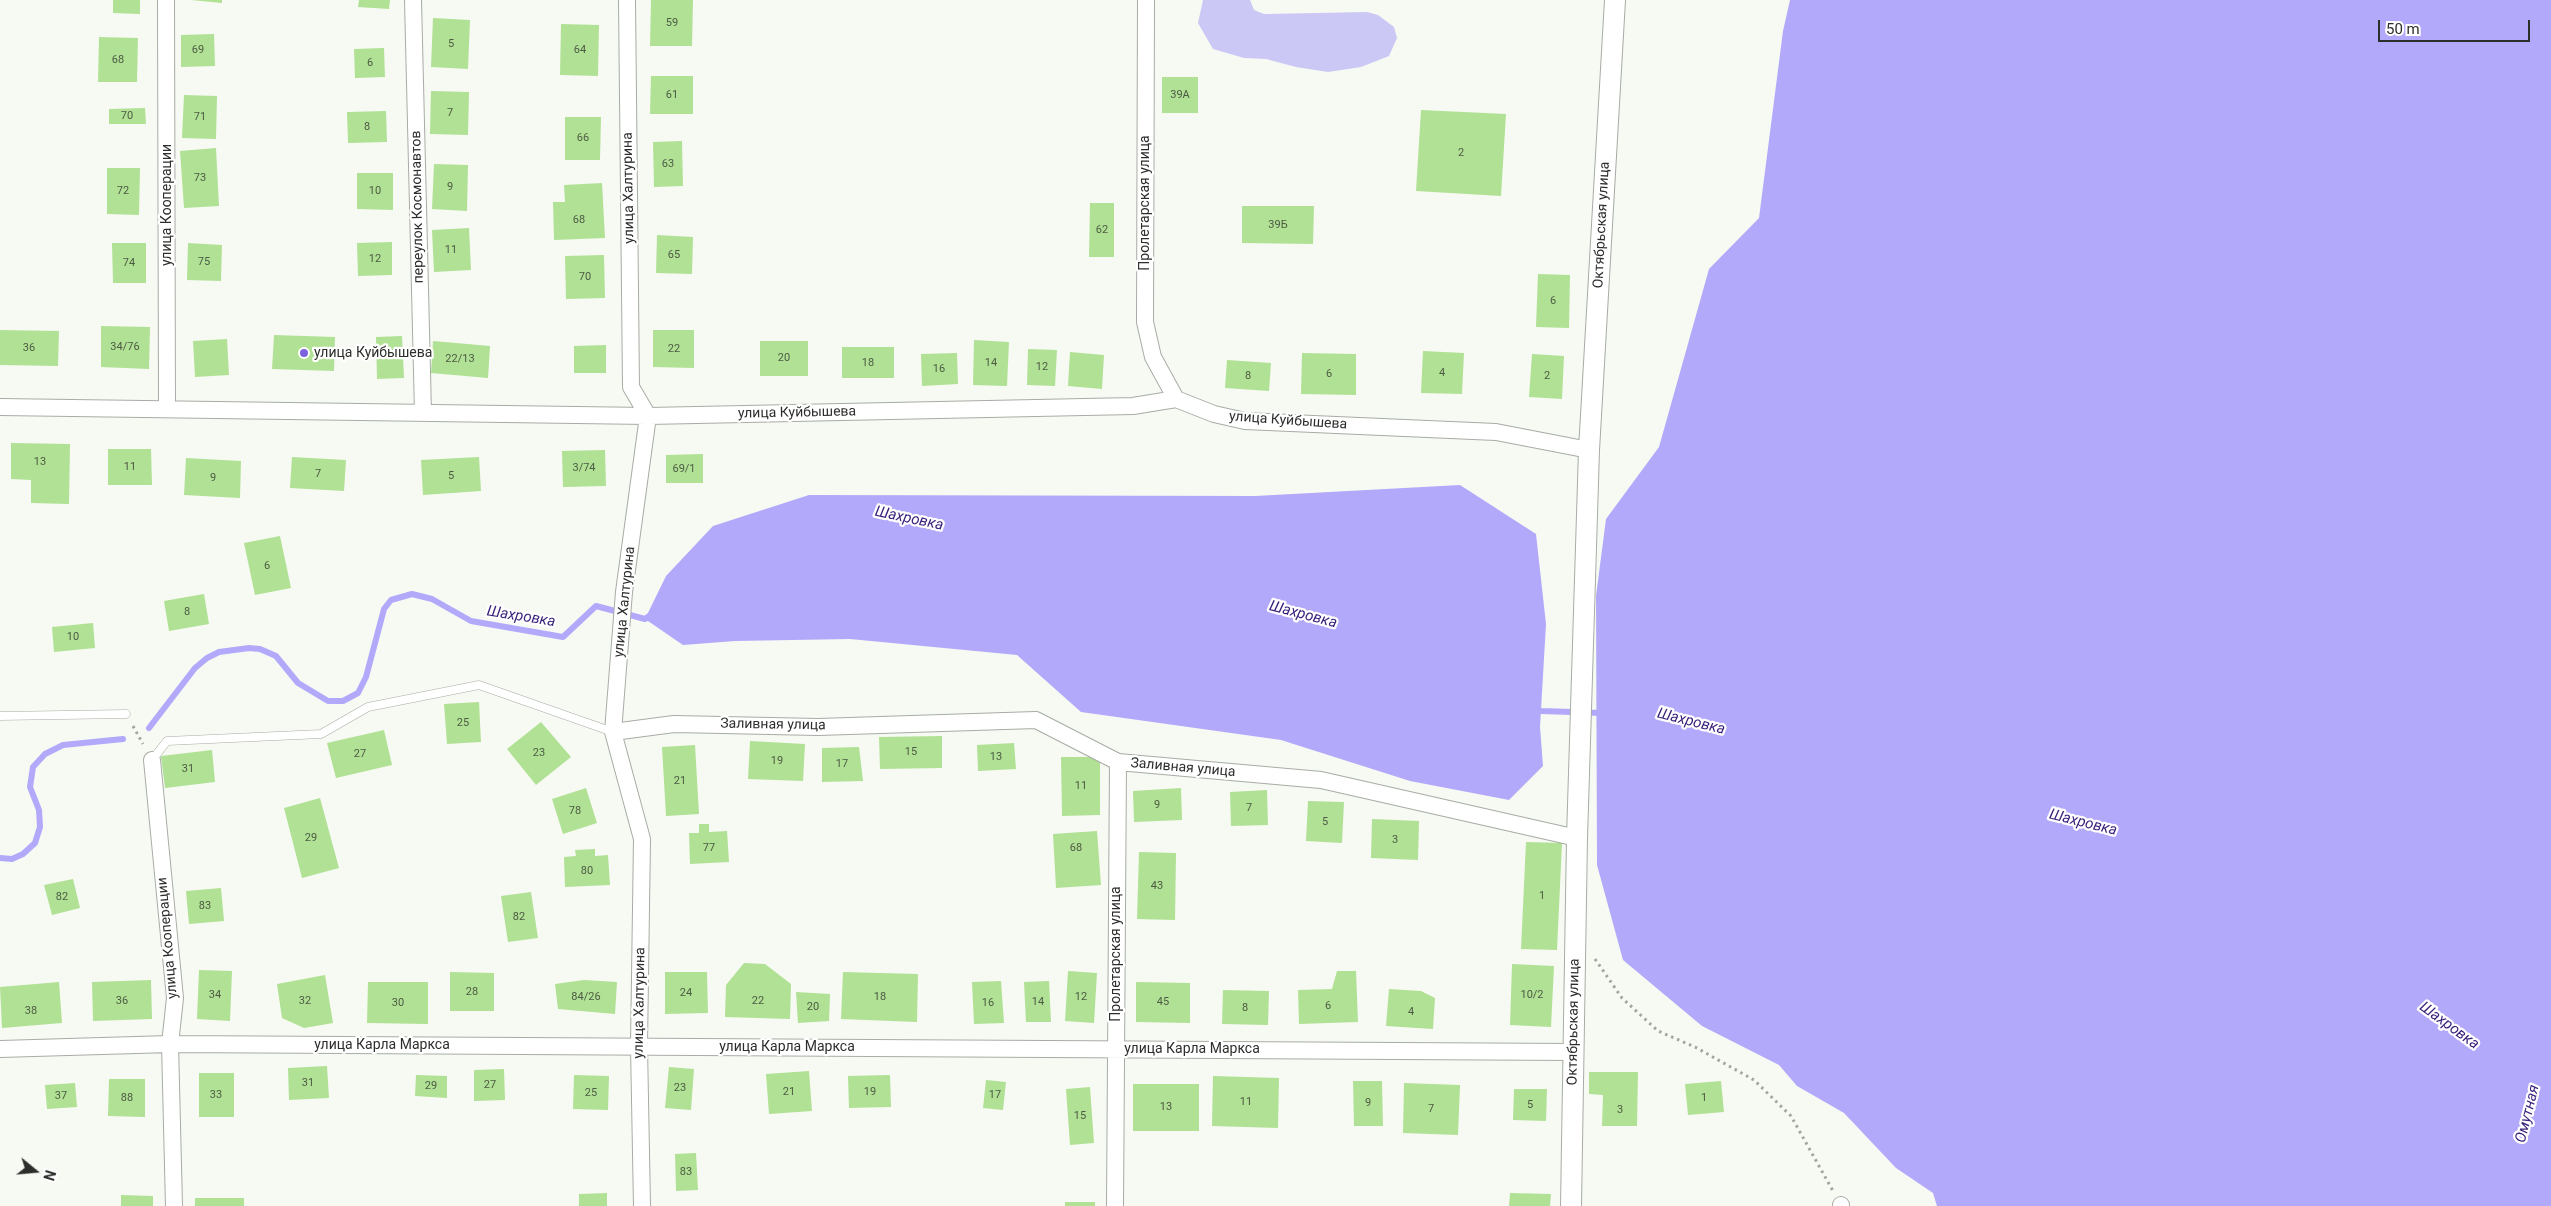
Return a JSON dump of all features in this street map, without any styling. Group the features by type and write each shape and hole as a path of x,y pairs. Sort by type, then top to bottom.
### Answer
{"street":[{"name":"улица Кооперации","path":"166,0 167,410"},
{"name":"переулок Космонавтов","path":"413,0 423,413"},
{"name":"улица Халтурина","path":"627,0 631,387 648,416 624,592 613,732 642,839 639,1046 642,1206"},
{"name":"Пролетарская улица","path":"1146,0 1145,322 1153,357 1176,399"},
{"name":"Октябрьская улица","path":"1571,1206 1577,838 1589,450 1614,0"},
{"name":"улица Куйбышева","path":"0,407 648,416 1134,406 1176,399 1214,414 1245,421 1496,432 1589,450"},
{"name":"Заливная улица","path":"613,732 674,724 818,727 1036,720 1118,762 1322,780 1577,838"},
{"name":"улица Кооперации","path":"152,760 174,998 170,1044 174,1206"},
{"name":"Пролетарская улица","path":"1115,1206 1118,762"},
{"name":"улица Карла Маркса","path":"0,1049 170,1044 1574,1052"}],"lane":[{"path":"152,760 167,741 321,734 368,707 479,685 613,732"},
{"path":"0,716 126,714"}],"path":[{"path":"126,714 152,760"},
{"path":"1575,930 1622,998 1658,1031 1695,1047 1754,1080 1791,1116 1841,1206"}],"shaded area":[{"path":"1203,0 1250,0 1254,10 1264,14 1367,12 1378,15 1394,27 1397,38 1389,56 1361,67 1328,72 1296,67 1266,59 1244,58 1213,49 1198,23"}],"water":[{"name":"Омутная","path":"1790,0 2551,0 2551,1206 1937,1206 1933,1193 1896,1168 1844,1113 1797,1086 1779,1065 1702,1026 1623,960 1597,865 1596,596 1606,519 1659,447 1709,269 1759,218 1783,31"},
{"path":"1460,485 1536,534 1546,624 1540,727 1543,766 1509,800 1410,781 1281,740 1081,712 1017,655 850,639 735,641 683,645 645,619 666,576 713,526 809,495 1255,496"}],"building":[{"path":"113,0 140,0 140,14 113,13"},
{"path":"191,0 222,0 222,3"},
{"path":"359,0 390,0 389,9 358,7"},
{"path":"651,0 693,0 692,46 650,46"},
{"path":"433,18 470,20 468,69 431,67"},
{"path":"561,24 599,25 598,76 560,75"},
{"path":"214,34 215,66 181,67 181,35"},
{"path":"99,37 138,38 137,82 98,82"},
{"path":"384,48 385,77 355,78 354,49"},
{"path":"651,76 693,76 693,114 650,114"},
{"path":"1162,77 1198,77 1198,113 1162,113"},
{"path":"431,91 469,92 468,135 430,134"},
{"path":"184,95 217,96 216,139 182,138"},
{"path":"145,108 146,124 109,124 109,109"},
{"path":"1421,110 1506,114 1501,196 1416,191"},
{"path":"386,111 387,142 348,143 347,112"},
{"path":"565,117 601,117 600,160 565,160"},
{"path":"682,141 683,186 654,187 653,142"},
{"path":"216,148 219,206 184,208 180,151"},
{"path":"434,164 468,165 467,211 432,209"},
{"path":"107,168 140,168 139,215 107,214"},
{"path":"357,173 393,173 393,210 357,209"},
{"path":"602,183 605,238 554,240 553,202 565,202 564,185"},
{"path":"1090,203 1114,203 1114,257 1089,257"},
{"path":"1242,206 1314,206 1313,244 1242,243"},
{"path":"469,228 471,270 434,272 432,230"},
{"path":"657,235 693,237 692,274 656,273"},
{"path":"392,242 392,275 358,276 357,243"},
{"path":"112,243 146,243 146,283 113,283"},
{"path":"188,243 222,245 221,281 187,280"},
{"path":"604,255 605,298 566,299 565,256"},
{"path":"1538,274 1570,275 1569,328 1536,327"},
{"path":"101,326 150,327 149,369 101,367"},
{"path":"0,330 59,331 58,366 0,365"},
{"path":"653,330 694,330 694,368 653,367"},
{"name":"улица Куйбышева","path":"274,335 335,337 334,371 272,369"},
{"path":"402,336 404,378 377,379 376,337"},
{"path":"227,339 229,375 195,377 193,341"},
{"path":"974,340 1009,342 1007,386 973,385"},
{"path":"433,341 490,346 488,378 431,373"},
{"path":"760,341 808,341 808,376 760,376"},
{"path":"606,345 606,373 574,373 574,346"},
{"path":"842,347 894,347 894,378 842,378"},
{"path":"1028,349 1057,350 1055,386 1027,385"},
{"path":"1423,351 1464,353 1462,394 1421,393"},
{"path":"1070,352 1104,355 1102,389 1068,386"},
{"path":"957,353 958,384 922,386 921,354"},
{"path":"1302,353 1356,354 1356,395 1301,394"},
{"path":"1532,354 1564,356 1562,399 1529,397"},
{"path":"1227,360 1271,363 1269,391 1225,388"},
{"path":"11,443 70,444 69,504 31,503 31,480 11,479"},
{"path":"108,449 151,449 152,485 108,485"},
{"path":"605,450 606,486 563,487 562,451"},
{"path":"703,454 703,483 666,483 666,455"},
{"path":"292,457 346,460 344,491 290,488"},
{"path":"479,457 481,491 423,495 421,460"},
{"path":"186,458 241,461 240,498 184,495"},
{"path":"280,536 291,588 255,595 244,543"},
{"path":"204,594 209,624 169,631 164,601"},
{"path":"93,623 95,648 54,652 52,627"},
{"path":"479,702 481,742 447,744 444,704"},
{"path":"541,722 571,757 536,785 507,749"},
{"path":"384,730 392,765 336,778 327,743"},
{"path":"942,736 942,768 880,769 879,737"},
{"path":"750,741 805,744 803,781 748,779"},
{"path":"1014,743 1016,769 978,771 977,745"},
{"path":"695,745 699,814 666,816 662,747"},
{"path":"859,747 863,781 822,782 822,748"},
{"path":"212,750 215,782 165,788 161,756"},
{"path":"1061,757 1100,757 1100,815 1062,816"},
{"path":"586,788 597,823 563,834 552,799"},
{"path":"1181,788 1182,820 1134,822 1133,791"},
{"path":"1267,790 1268,825 1231,826 1230,792"},
{"path":"320,798 339,868 302,878 284,808"},
{"path":"1308,801 1344,802 1342,843 1306,841"},
{"path":"1372,819 1419,821 1418,860 1371,858"},
{"path":"699,824 709,824 709,832 727,831 729,862 690,864 689,833 699,833"},
{"path":"1097,831 1101,885 1056,888 1053,834"},
{"path":"1526,842 1562,843 1557,950 1521,949"},
{"path":"595,849 595,856 608,855 610,885 565,887 564,857 576,856 575,850"},
{"path":"1139,852 1176,853 1175,920 1137,919"},
{"path":"73,879 80,908 52,915 44,885"},
{"path":"221,888 224,921 189,924 186,891"},
{"path":"531,892 538,938 508,942 501,896"},
{"path":"744,963 765,964 791,984 790,1019 725,1017 726,985"},
{"path":"1512,964 1554,966 1551,1027 1510,1025"},
{"path":"199,970 232,971 230,1021 197,1019"},
{"path":"1068,971 1097,973 1094,1023 1065,1021"},
{"path":"1337,971 1356,971 1358,1022 1299,1024 1298,990 1332,989"},
{"path":"450,972 494,973 494,1011 450,1011"},
{"path":"665,972 707,972 708,1013 665,1014"},
{"path":"843,972 918,974 917,1022 841,1019"},
{"path":"325,975 333,1023 304,1028 282,1018 277,984"},
{"path":"151,980 152,1019 93,1021 92,982"},
{"path":"584,980 617,982 615,1014 558,1009 555,984"},
{"path":"1001,981 1004,1023 974,1024 972,982"},
{"path":"1049,981 1051,1022 1026,1022 1024,982"},
{"path":"59,982 62,1023 2,1028 0,987"},
{"path":"368,982 428,982 428,1024 367,1023"},
{"path":"1136,982 1190,983 1190,1023 1136,1022"},
{"path":"1389,989 1421,991 1435,998 1433,1029 1386,1026"},
{"path":"1223,990 1269,991 1268,1025 1222,1024"},
{"path":"796,992 830,994 829,1021 798,1023"},
{"path":"327,1066 329,1098 289,1100 288,1068"},
{"path":"669,1067 694,1069 691,1110 665,1108"},
{"path":"504,1069 505,1100 474,1101 474,1070"},
{"path":"809,1071 812,1111 769,1114 766,1074"},
{"path":"1589,1072 1638,1072 1637,1126 1602,1126 1603,1095 1589,1094"},
{"path":"199,1073 234,1073 234,1117 199,1117"},
{"path":"416,1075 447,1076 447,1098 415,1096"},
{"path":"574,1075 609,1076 608,1110 573,1109"},
{"path":"890,1075 891,1107 849,1108 848,1076"},
{"path":"1213,1076 1279,1078 1278,1128 1212,1126"},
{"path":"109,1079 145,1079 145,1117 108,1116"},
{"path":"986,1080 1006,1082 1003,1110 983,1108"},
{"path":"1353,1081 1382,1081 1383,1126 1354,1126"},
{"path":"1721,1081 1724,1112 1688,1115 1685,1084"},
{"path":"75,1083 77,1107 47,1109 45,1085"},
{"path":"1404,1083 1460,1085 1458,1135 1403,1133"},
{"path":"1133,1084 1199,1084 1199,1131 1133,1131"},
{"path":"1090,1087 1094,1143 1070,1145 1066,1089"},
{"path":"1514,1089 1547,1089 1546,1121 1513,1120"},
{"path":"696,1153 698,1190 676,1191 675,1154"},
{"path":"607,1193 607,1206 579,1206 579,1194"},
{"path":"1510,1193 1551,1194 1550,1206 1509,1206"},
{"path":"121,1195 153,1196 153,1206 121,1206"},
{"path":"195,1198 244,1198 244,1206 195,1206"},
{"path":"1065,1202 1095,1202 1095,1206 1065,1206"}],"waterway":[{"name":"Шахровка","path":"149,728 195,668 207,658 219,652 249,648 260,649 276,656 298,683 328,701 343,701 358,693 366,677 384,609 391,600 412,594 432,599 471,621 563,637 596,606 645,619 652,614"},
{"name":"Шахровка","path":"1533,708 1541,711 1603,713"},
{"name":"Шахровка","path":"0,858 12,859 23,854 35,843 40,827 39,810 30,787 33,767 45,754 63,745 123,739"}],"place":[{"name":"улица Куйбышева","path":"304,353"}]}
